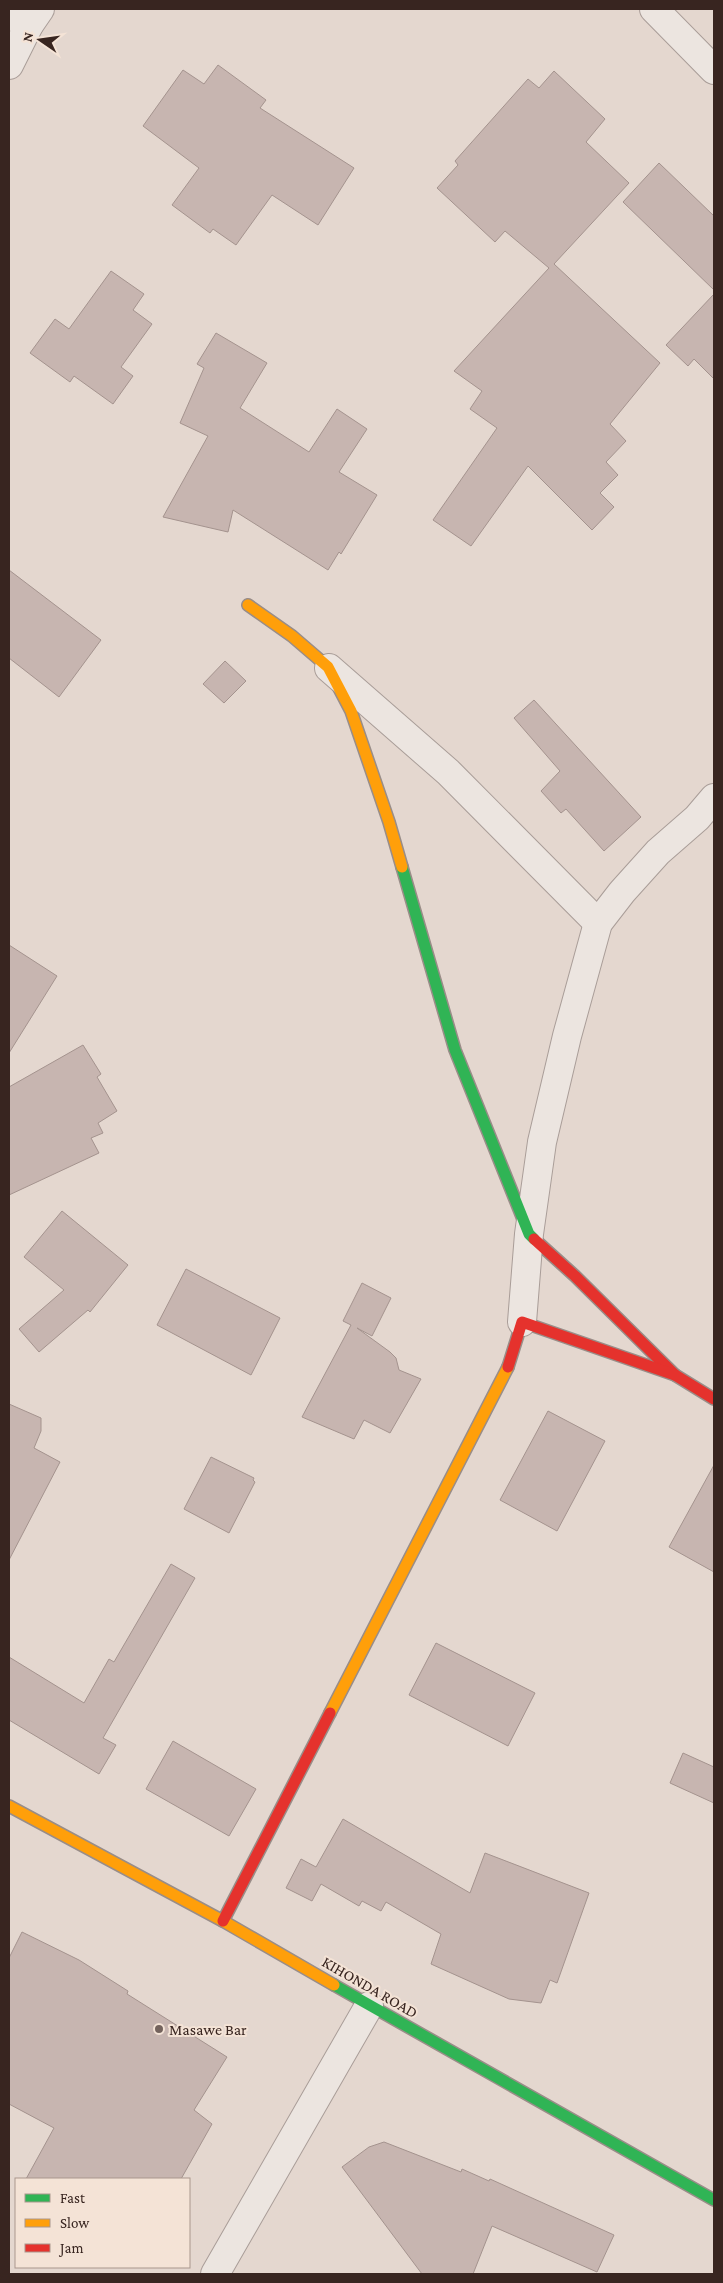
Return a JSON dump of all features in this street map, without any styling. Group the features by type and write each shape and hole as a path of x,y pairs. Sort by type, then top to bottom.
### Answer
{"street":[{"path":"654,9 714,70"},
{"path":"9,65 26,16"},
{"path":"248,605 292,636 448,772 598,923"},
{"path":"328,667 350,711 389,822 456,1050 529,1234 576,1276 675,1376"},
{"path":"223,1921 505,1375 522,1322 529,1234 542,1142 567,1036 598,923 622,892 658,852 697,818 714,798"},
{"path":"522,1322 675,1376 714,1400"},
{"name":"KIHONDA ROAD","path":"9,1806 223,1921 369,2006 714,2200"},
{"path":"215,2274 369,2006"}],"building":[{"path":"218,65 266,100 260,108 354,168 318,225 272,195 236,245 213,229 210,233 172,205 199,168 143,126 183,70 204,84"},
{"path":"554,71 605,119 586,142 629,183 554,264 660,363 610,424 626,441 606,462 618,475 600,493 614,507 592,530 528,466 471,546 433,520 497,428 470,409 482,391 454,371 549,268 505,231 495,242 437,188 458,165 455,161 528,79 539,88"},
{"path":"659,163 714,216 714,290 623,202"},
{"path":"111,271 144,294 133,310 152,324 121,367 133,376 113,404 74,376 70,382 30,353 55,319 69,329"},
{"path":"714,294 714,379 694,359 688,366 666,345"},
{"path":"216,333 267,363 240,408 309,452 337,409 367,429 339,472 377,495 341,554 339,552 328,570 233,510 228,532 163,517 208,436 180,423 204,368 197,364"},
{"path":"9,570 101,640 59,697 9,658"},
{"path":"225,661 246,681 224,703 203,684"},
{"path":"534,700 641,817 604,851 566,809 561,813 541,791 560,771 514,718"},
{"path":"9,945 57,976 9,1053"},
{"path":"83,1045 101,1074 97,1077 117,1111 98,1123 103,1133 91,1138 99,1153 9,1195 9,1087"},
{"path":"62,1211 128,1265 90,1312 88,1310 39,1352 19,1329 64,1290 24,1257"},
{"path":"186,1269 280,1318 251,1375 157,1325"},
{"path":"362,1283 391,1298 372,1336 357,1328 396,1358 399,1370 421,1379 390,1433 364,1420 354,1439 302,1417 351,1325 343,1321"},
{"path":"9,1404 41,1418 41,1431 34,1448 60,1462 9,1560"},
{"path":"548,1411 605,1441 557,1531 500,1500"},
{"path":"211,1457 254,1478 255,1482 229,1533 184,1509"},
{"path":"714,1465 714,1572 669,1547"},
{"path":"171,1564 195,1578 103,1738 116,1745 99,1774 9,1720 9,1657 84,1703 109,1659 114,1662"},
{"path":"436,1643 535,1693 508,1746 409,1695"},
{"path":"173,1741 256,1789 229,1836 146,1789"},
{"path":"683,1753 714,1767 714,1803 670,1783"},
{"path":"343,1819 470,1893 485,1853 589,1893 557,1983 550,1980 541,2003 509,1999 431,1964 441,1934 386,1902 381,1911 362,1901 359,1906 321,1884 312,1901 286,1888 301,1859 316,1867"},
{"path":"22,1932 79,1960 128,1991 127,1994 227,2057 194,2110 212,2124 182,2178 27,2178 54,2128 9,2104 9,1958"},
{"path":"384,2142 461,2172 462,2169 489,2181 490,2179 614,2235 597,2272 492,2226 473,2274 422,2274 342,2167 369,2147"}],"traffic: fast":[{"path":"402,867 455,1050 529,1234 534,1239"},
{"path":"334,1985 714,2200"}],"traffic: slow":[{"path":"248,605 292,636 328,667 351,711 389,822 402,867"},
{"path":"330,1713 508,1367"},
{"path":"9,1806 223,1921 334,1985"}],"traffic: jam":[{"path":"534,1239 575,1276 675,1375"},
{"path":"508,1367 522,1322 675,1375 714,1399"},
{"path":"223,1921 330,1713"}],"place":[{"name":"Masawe Bar","path":"159,2029"}]}
